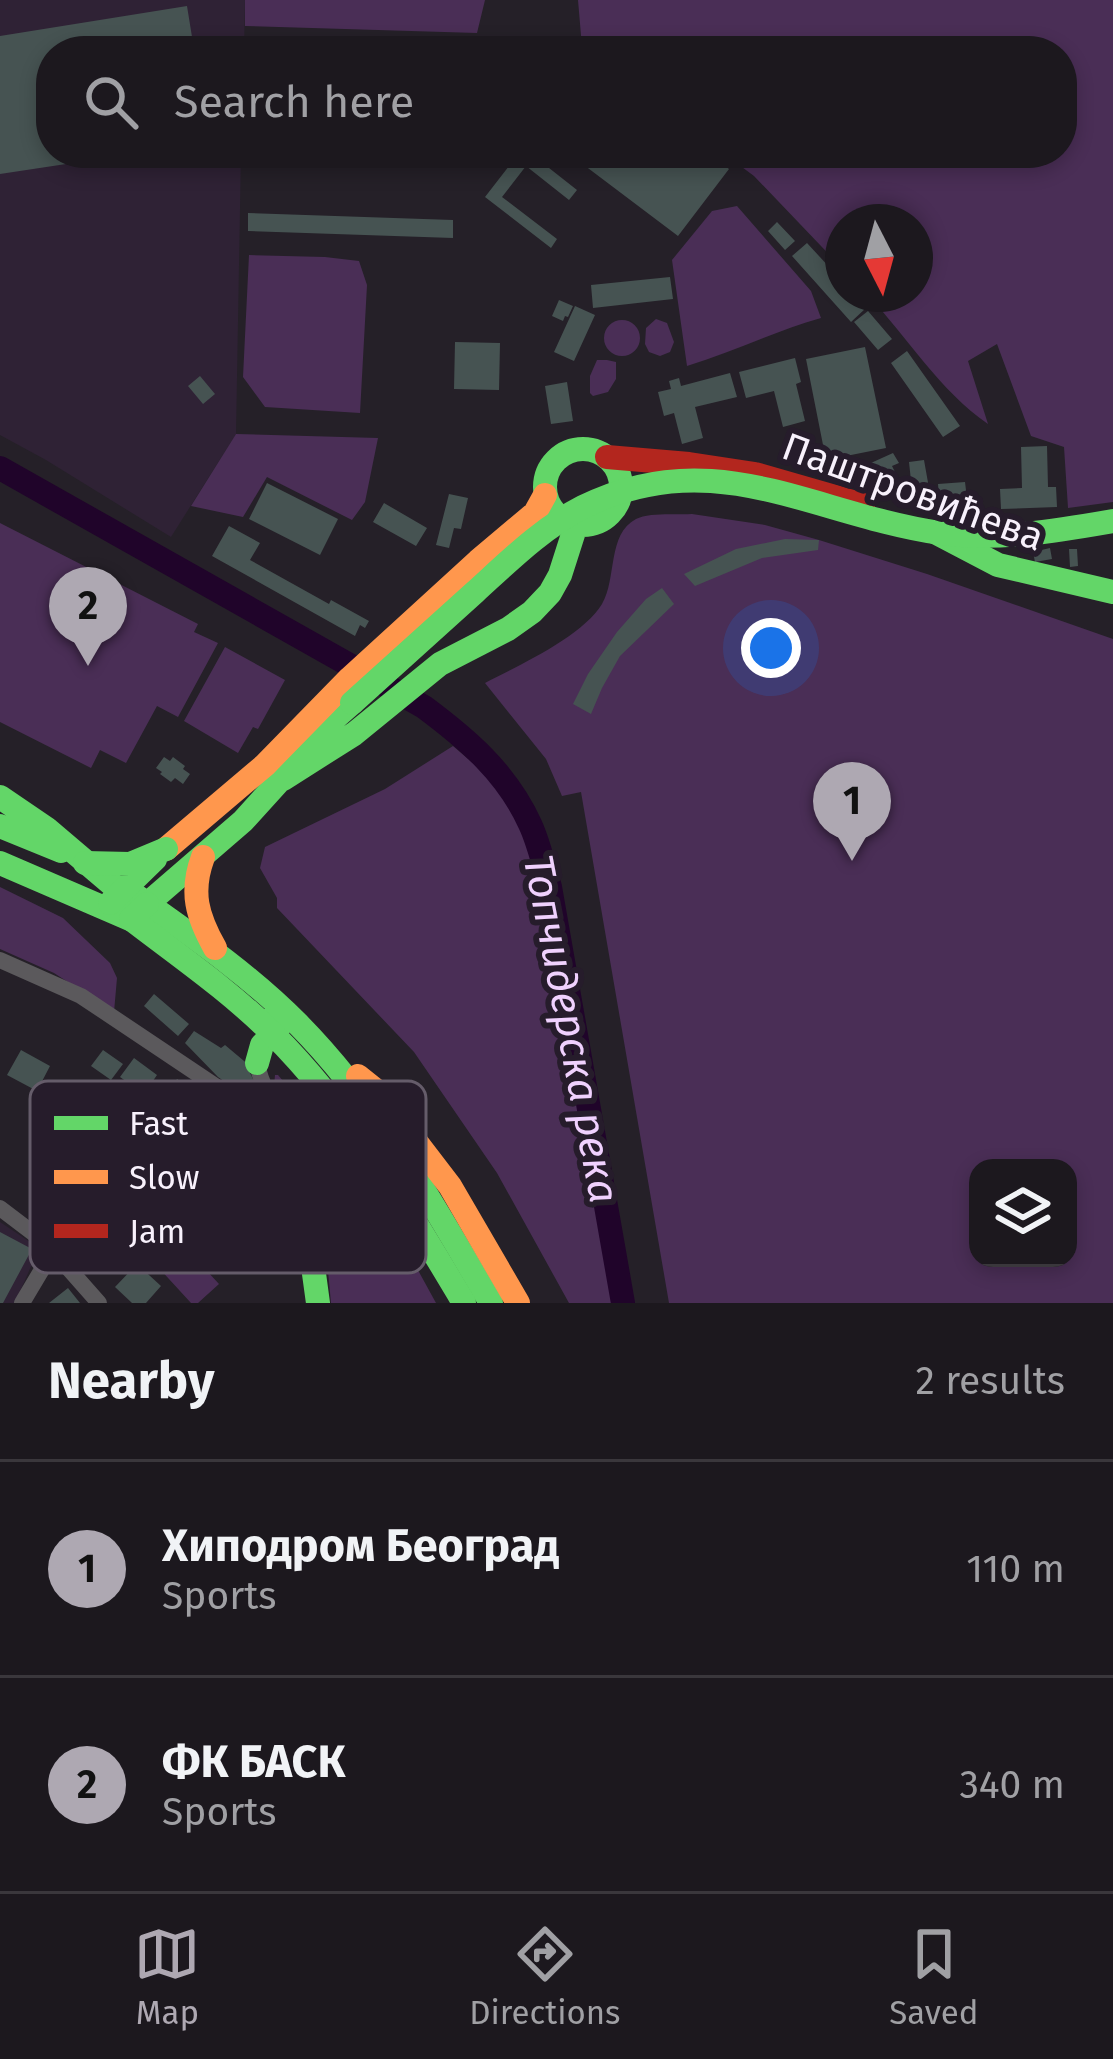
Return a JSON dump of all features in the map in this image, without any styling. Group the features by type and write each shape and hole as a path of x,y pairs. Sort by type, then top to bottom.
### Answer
{"main road":[{"path":"139,911 203,856 350,678 535,513 553,463 563,454 585,449 608,457 620,474 621,494 613,512 588,525 576,525 555,513 545,495"},
{"name":"Паштровићева","path":"608,457 755,474 829,493 925,527 1020,572 1113,592"},
{"name":"Паштровићева","path":"621,494 645,472 689,464"},
{"path":"117,895 166,849 274,772 547,530 586,506 630,488 677,479 729,480 899,525 957,535 1113,525"},
{"path":"274,772 352,735 419,678 518,622 544,601 556,582 576,525"},
{"path":"0,797 63,842 214,970 328,1081"},
{"path":"0,826 85,863 253,1015 317,1081"},
{"path":"0,846 117,895"},
{"path":"85,863 130,864 166,849"},
{"path":"203,856 194,884 194,906 219,955"},
{"path":"0,863 165,933"},
{"path":"139,911 219,955 271,999 347,1081"},
{"path":"257,1063 262,1045 285,1036"},
{"path":"326,1055 363,1081"},
{"path":"426,1152 466,1208 518,1303"},
{"path":"426,1195 491,1303"},
{"path":"426,1212 481,1303"},
{"path":"426,1241 464,1303"},
{"path":"314,1273 318,1303"}],"street":[{"path":"986,558 1009,547 1113,525"},
{"path":"0,960 81,996 209,1081"},
{"path":"257,1063 262,1081"},
{"path":"0,1208 30,1230"},
{"path":"22,1303 40,1273"},
{"path":"72,1273 99,1303"}],"shaded area":[{"path":"0,0 245,0 244,36 36,36 36,168 241,168 236,434 171,537 0,435"},
{"path":"245,0 485,0 477,33 245,26"},
{"path":"578,0 1113,0 1113,502 1068,508 1064,447 1031,436 997,344 968,361 988,424 939,380 882,312 933,312 933,204 825,204 825,250 743,168 1077,168 1077,36 581,36"},
{"path":"737,206 811,291 821,318 687,366 672,260 712,211"},
{"path":"249,255 359,261 367,285 360,413 265,407 243,377"},
{"path":"656,319 667,323 674,342 670,352 660,356 649,352 645,344 646,328"},
{"path":"622,320 635,325 640,338 635,351 622,356 609,351 604,338 609,325"},
{"path":"597,360 616,362 616,379 608,392 593,396 590,376"},
{"path":"236,434 378,438 365,502 352,520 267,477 243,517 191,506"},
{"path":"692,514 765,525 927,574 1113,639 1113,1303 669,1303 581,792 562,796 546,759 485,683 549,649 593,616 607,594 621,535 636,519"},
{"path":"0,523 198,624 194,632 218,643 178,717 157,706 126,763 100,750 91,768 0,722"},
{"path":"225,647 285,680 258,729 253,727 238,753 184,721"},
{"path":"453,746 515,799 552,936 617,1303 569,1303 497,1173 414,1052 277,908 277,898 260,868 265,847 385,789"},
{"path":"0,887 63,918 110,963 117,978 114,1012 54,973 0,949"},
{"path":"0,1222 30,1242 30,1269 15,1303 0,1303"},
{"path":"164,1273 209,1273 219,1284 198,1303 191,1303"},
{"path":"328,1273 420,1273 436,1303 331,1303"}],"building":[{"path":"187,6 192,36 36,36 36,168 40,168 0,174 0,36"},
{"path":"507,168 524,168 502,197 557,239 551,248 485,197"},
{"path":"529,168 549,168 577,190 569,200"},
{"path":"588,168 728,168 678,236"},
{"path":"248,213 453,220 453,238 248,231"},
{"path":"777,222 795,241 785,250 768,231"},
{"path":"807,243 825,262 825,293 792,256"},
{"path":"670,277 673,299 593,308 591,285"},
{"path":"559,300 573,306 563,321 552,316"},
{"path":"575,306 595,315 574,361 554,352"},
{"path":"842,312 862,312 851,322"},
{"path":"869,312 892,339 878,350 854,322"},
{"path":"455,342 500,343 499,390 454,389"},
{"path":"865,347 886,448 826,460 806,359"},
{"path":"907,351 960,426 943,437 891,363"},
{"path":"795,358 805,421 783,427 774,391 746,398 739,372"},
{"path":"730,373 737,397 695,407 703,438 682,444 674,413 664,416 658,392 671,389 669,381 679,378 681,386"},
{"path":"200,376 215,394 203,404 188,386"},
{"path":"567,382 573,421 551,424 545,386"},
{"path":"1047,446 1048,487 1056,487 1057,507 1001,509 1000,489 1022,488 1021,447"},
{"path":"893,453 899,463 892,466 899,480 877,489 862,467"},
{"path":"924,460 932,505 920,507 917,489 912,490 909,462"},
{"path":"965,482 968,507 940,509 938,484"},
{"path":"267,483 338,519 320,555 249,519"},
{"path":"449,494 468,498 461,529 454,528 449,548 436,545"},
{"path":"384,503 427,528 416,546 373,522"},
{"path":"229,526 260,543 250,560 369,621 365,628 360,625 355,636 212,556"},
{"path":"785,539 819,540 818,550 762,558 695,586 684,574 736,549"},
{"path":"1050,548 1052,559 1035,562 1033,552"},
{"path":"1069,549 1077,549 1078,566 1070,567"},
{"path":"662,588 674,604 620,656 591,714 573,704 617,632"},
{"path":"164,757 185,766 190,774 183,784 160,774 156,768"},
{"path":"154,994 189,1024 178,1036 144,1006"},
{"path":"194,1031 221,1048 225,1045 250,1066 254,1081 224,1081 185,1043"},
{"path":"21,1050 50,1066 42,1081 30,1081 30,1087 7,1075"},
{"path":"103,1050 123,1064 111,1080 91,1066"},
{"path":"134,1058 157,1075 153,1081 120,1077"},
{"path":"0,1232 30,1248 30,1253 0,1303"},
{"path":"128,1273 147,1273 161,1286 146,1303 132,1303 115,1287"},
{"path":"68,1288 80,1303 49,1303"}],"waterway":[{"name":"Топчидерска река","path":"0,468 424,707 470,745 510,789 533,831 550,887 623,1303"}],"traffic: fast":[{"path":"583,449 598,451 610,460 619,472 621,487 619,502 610,514 598,523 583,525 568,523 556,514 547,502 545,487 547,472 556,460 568,451 583,449"},
{"path":"352,703 540,535 583,507 631,489 676,481 720,482 762,488 893,524 961,535 1026,534 1113,521"},
{"path":"283,779 354,734 440,664 532,612 560,575 576,525"},
{"path":"935,532 998,565 1113,592"},
{"path":"298,747 352,703"},
{"path":"147,904 243,821 292,767"},
{"path":"0,797 47,829 134,903"},
{"path":"0,826 61,851"},
{"path":"85,863 130,864 166,849"},
{"path":"110,903 155,859"},
{"path":"0,863 146,926"},
{"path":"125,888 258,987 348,1081"},
{"path":"147,904 131,919 257,1018 316,1081"},
{"path":"257,1063 262,1045 278,1029 269,1020"},
{"path":"426,1195 491,1303"},
{"path":"426,1240 464,1303"},
{"path":"314,1273 318,1303"}],"traffic: slow":[{"path":"166,849 265,765 350,678 535,513 545,495"},
{"path":"203,857 197,904 215,948"},
{"path":"358,1076 364,1081"},
{"path":"426,1155 450,1186 518,1303"}],"traffic: jam":[{"path":"607,457 755,474 863,505"}],"place":[{"name":"ФК БАСК","path":"88,666"},
{"name":"Хиподром Београд","path":"852,861"}]}
